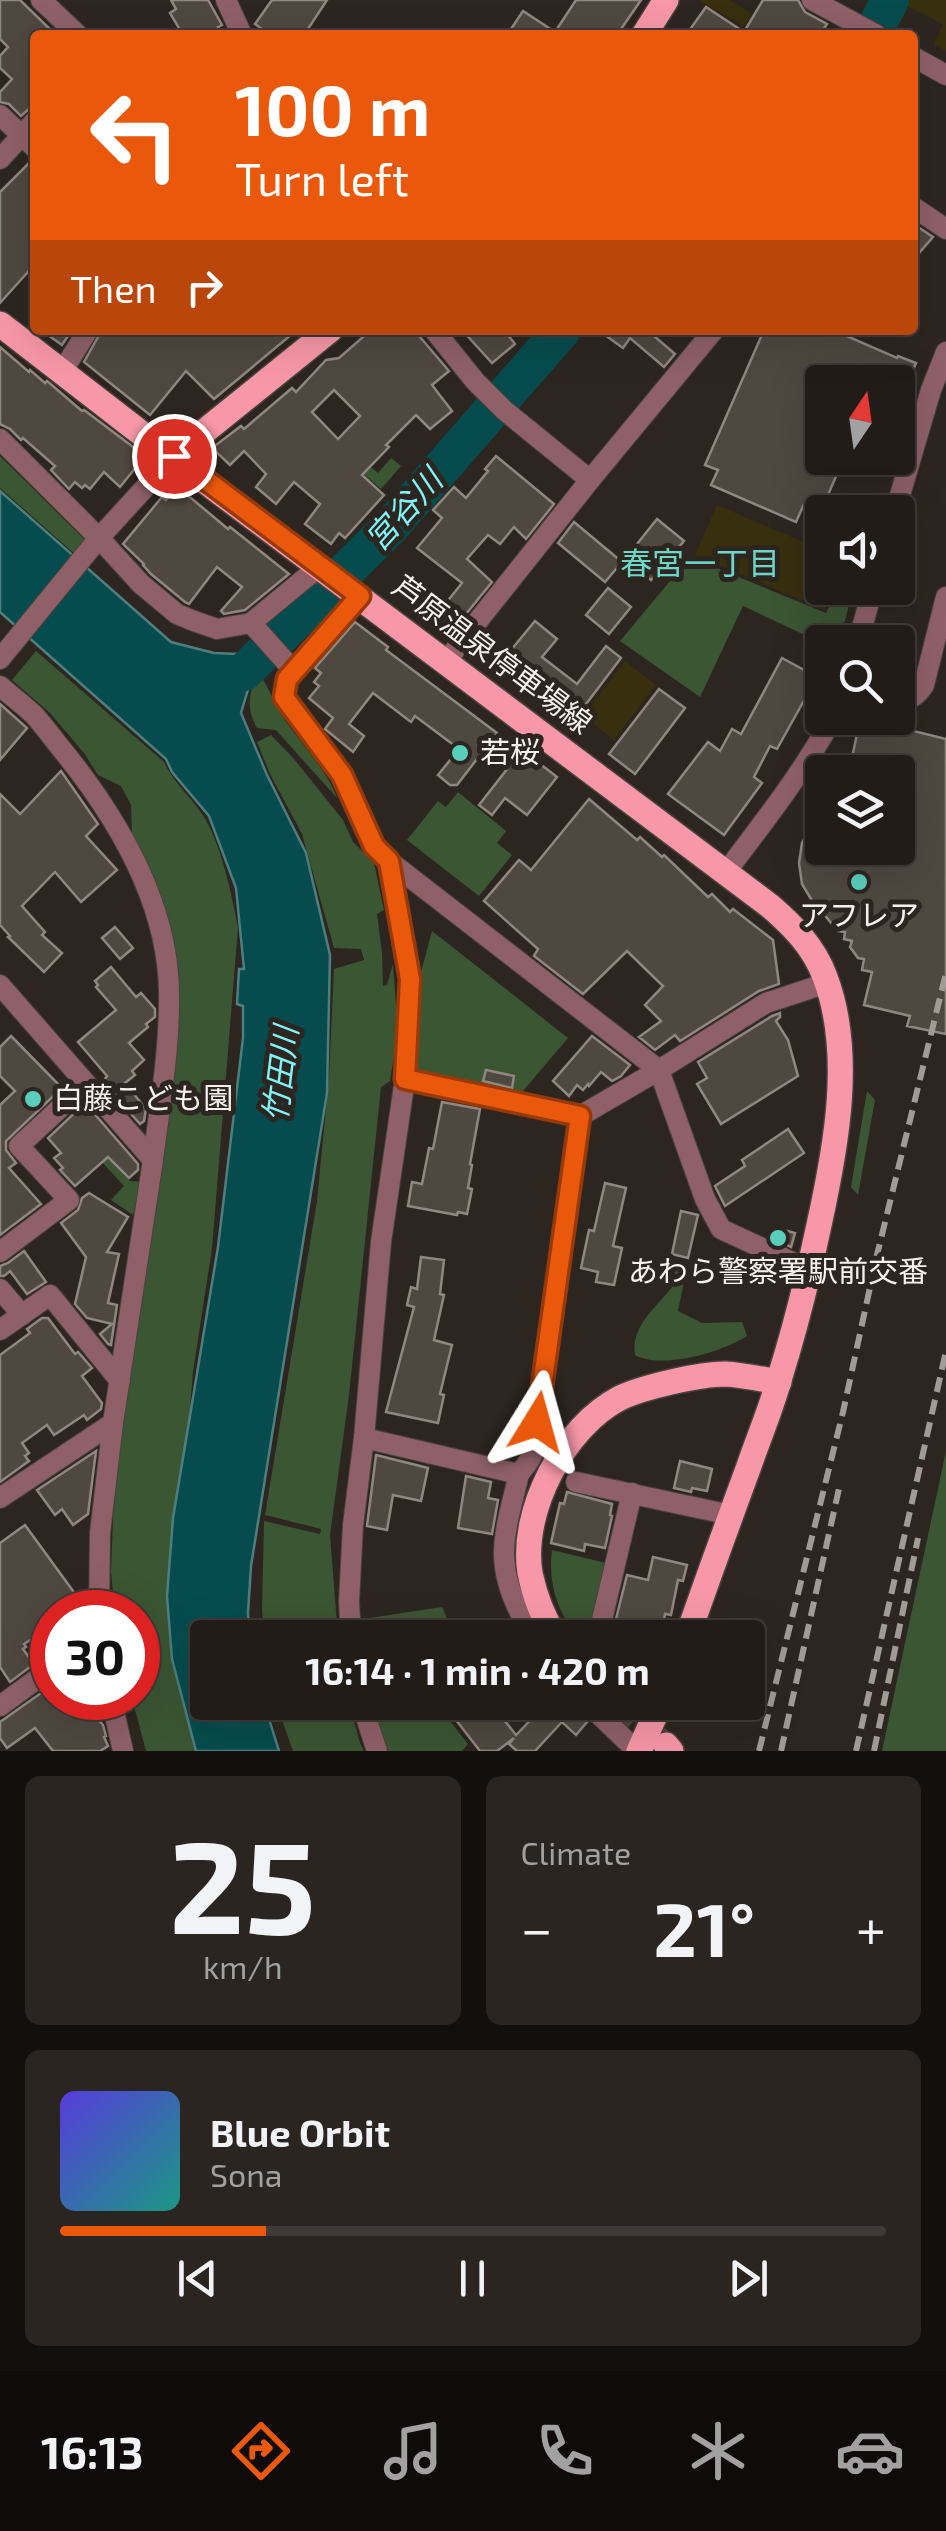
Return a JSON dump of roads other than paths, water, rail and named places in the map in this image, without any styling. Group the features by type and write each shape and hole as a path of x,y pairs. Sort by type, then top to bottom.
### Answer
{"main road":[{"path":"647,30 666,0"},
{"name":"芦原温泉停車場線","path":"0,324 726,872 794,926 812,950 828,984 836,1019 840,1090 834,1148 810,1270 779,1382 693,1620"},
{"path":"174,456 324,335"},
{"path":"546,1620 538,1605 529,1559 542,1489 565,1446 601,1410 646,1389 722,1374 779,1382"},
{"path":"638,1751 653,1720"}],"street":[{"path":"42,0 73,30"},
{"path":"226,0 240,30"},
{"path":"812,0 867,30"},
{"path":"918,60 946,76"},
{"path":"0,116 30,134"},
{"path":"0,160 30,136"},
{"path":"918,211 946,229"},
{"path":"62,372 85,335"},
{"path":"438,335 504,410 590,480"},
{"path":"446,661 710,335"},
{"path":"901,495 939,392 946,352"},
{"path":"0,439 141,584 178,614 217,629 251,623 320,566"},
{"path":"0,660 99,538 174,456"},
{"path":"354,591 287,679 284,697 342,775 374,846 659,1070 705,1199 721,1230 810,1270"},
{"path":"915,696 924,685 946,596"},
{"path":"251,623 294,671"},
{"path":"0,686 36,717 87,780 131,851 154,908 169,990 153,1160 100,1533 99,1590"},
{"path":"726,872 823,735"},
{"path":"350,1620 353,1526 382,1242 405,1079 410,979 389,861"},
{"path":"405,1079 580,1116 766,1003 828,984"},
{"path":"0,985 153,1160"},
{"path":"0,1252 69,1200 19,1146 86,1084"},
{"path":"524,1620 506,1572 504,1553 518,1474 530,1461 539,1440 537,1422 580,1116"},
{"path":"0,1289 22,1315"},
{"path":"0,1330 50,1296 120,1381"},
{"path":"0,1498 113,1423"},
{"path":"364,1438 518,1474"},
{"path":"576,1482 731,1515"},
{"path":"602,1620 632,1493"},
{"path":"0,1706 30,1684"},
{"path":"115,1720 121,1750"},
{"path":"367,1720 378,1751"},
{"path":"605,1720 638,1751"}],"water":[{"name":"竹田川","path":"0,491 171,642 214,653 238,654 260,645 269,656 253,673 241,713 306,853 330,955 327,1093 251,1566 249,1620 190,1620 190,1720 269,1720 279,1751 196,1751 172,1659 167,1596 173,1518 218,1247 243,1038 243,1006 237,1004 239,969 244,969 236,888 209,816 172,772 166,759 0,612"}],"waterway":[{"name":"宮谷川","path":"875,30 890,0"},
{"name":"宮谷川","path":"244,672 391,526 558,335"}],"tunnel":[{"path":"637,1720 662,1742"}],"railway":[{"path":"759,1751 946,973"},
{"path":"856,1751 946,1351"},
{"path":"781,1751 840,1484"},
{"path":"874,1751 918,1538"}],"place":[{"name":"若桜","path":"460,753"},
{"name":"アフレア","path":"859,882"},
{"name":"白藤こども園","path":"33,1099"},
{"name":"あわら警察署駅前交番","path":"778,1238"}],"district":[{"name":"春宮一丁目","path":"700,564"}]}
